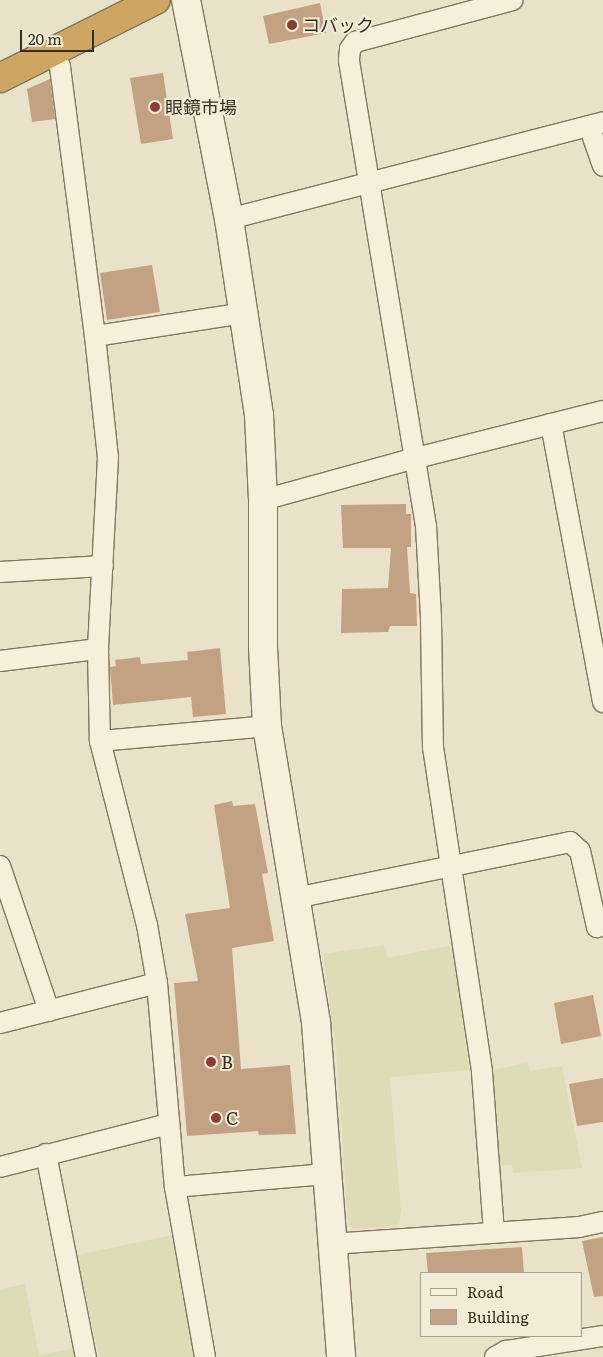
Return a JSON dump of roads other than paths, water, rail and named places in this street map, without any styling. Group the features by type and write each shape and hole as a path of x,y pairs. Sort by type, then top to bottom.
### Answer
{"highway":[{"path":"0,78 156,0"}],"street":[{"path":"186,0 228,219 259,415 263,500 263,647 268,726 316,1023 331,1244 341,1357"},
{"path":"494,1232 482,1071 450,868 434,748 429,557 416,458 349,60 350,49 355,42 513,0"},
{"path":"54,51 60,68 96,336 108,457 98,649 100,741 144,915 157,983 175,1187 205,1357"},
{"path":"228,219 596,124 603,166"},
{"path":"96,336 243,313"},
{"path":"263,500 416,458 603,411"},
{"path":"551,424 603,699"},
{"path":"0,572 103,566"},
{"path":"0,661 98,649"},
{"path":"100,741 268,726"},
{"path":"295,898 450,868 570,842 580,851 597,927 603,925"},
{"path":"0,866 49,1010"},
{"path":"0,1023 157,983"},
{"path":"0,1167 169,1124"},
{"path":"46,1154 86,1357"},
{"path":"175,1187 327,1174"},
{"path":"331,1244 579,1227 603,1222"},
{"path":"495,1357 506,1351 603,1336"}],"place":[{"name":"コバック","path":"292,25"},
{"name":"眼鏡市場","path":"155,107"},
{"name":"B","path":"211,1062"},
{"name":"C","path":"216,1118"}]}
